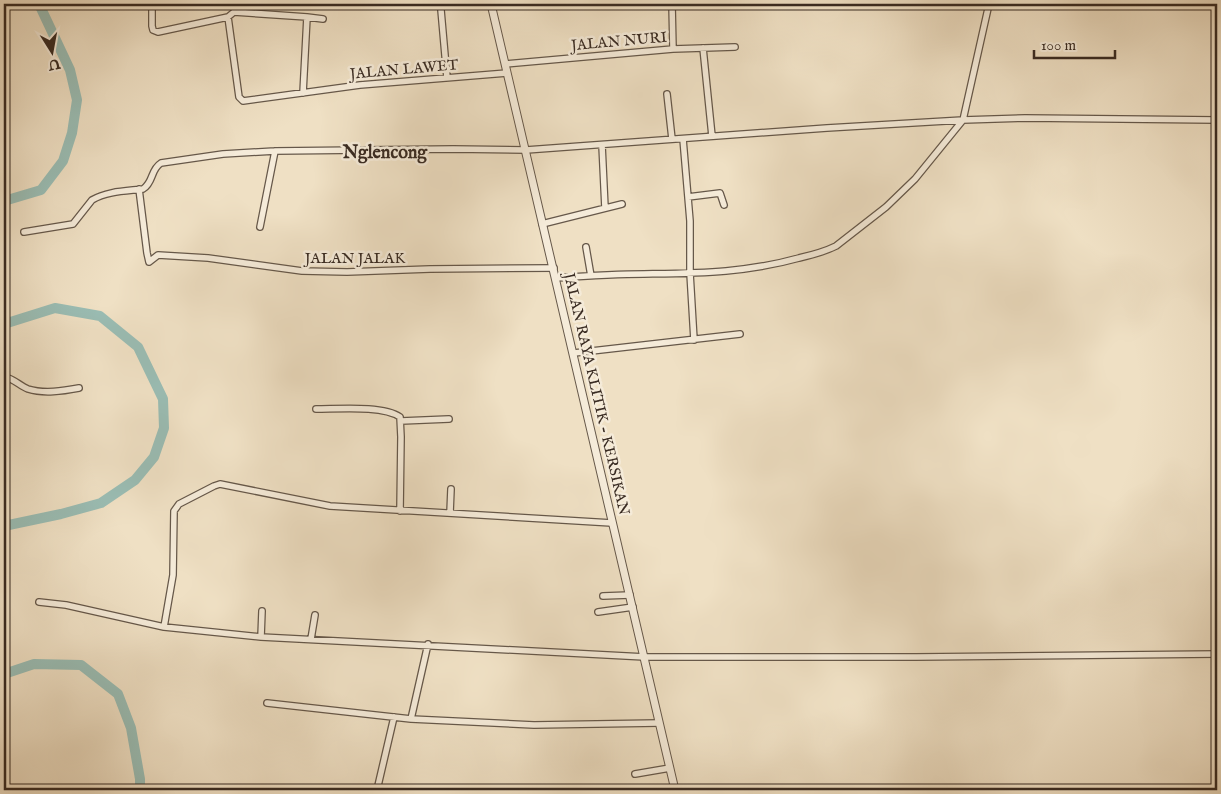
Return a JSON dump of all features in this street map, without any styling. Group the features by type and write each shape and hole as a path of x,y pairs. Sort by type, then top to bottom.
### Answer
{"street":[{"path":"152,4 152,26 155,32 228,17 234,12 323,19"},
{"path":"234,4 234,12"},
{"name":"JALAN RAYA KLITIK - KERSIKAN","path":"491,4 675,790"},
{"path":"672,4 673,49"},
{"path":"556,278 745,270 776,265 836,246 886,208 915,179 963,120 989,4"},
{"path":"441,10 447,78"},
{"name":"JALAN LAWET","path":"228,17 240,99 243,101 360,84 507,73"},
{"path":"303,92 306,17"},
{"name":"JALAN NURI","path":"505,64 673,49 735,47"},
{"path":"703,48 712,136"},
{"path":"667,94 672,140"},
{"path":"24,232 73,224 96,197 148,186 155,167 161,162 223,154 396,149 526,150 963,120 1025,118 1217,120"},
{"path":"683,139 690,220 690,273 694,340"},
{"path":"602,145 605,208"},
{"path":"260,227 275,151"},
{"name":"JALAN JALAK","path":"139,189 146,253 149,262 158,255 208,258 302,271 347,272 554,268"},
{"path":"688,198 720,193 724,205"},
{"path":"542,224 622,204"},
{"path":"586,247 591,276"},
{"path":"574,354 740,334"},
{"path":"4,377 10,378 19,385 31,390 48,391 79,388"},
{"path":"316,408 376,410 396,414 401,421 400,511"},
{"path":"401,421 449,419"},
{"path":"164,627 173,575 174,511 180,504 214,486 228,485 330,506 612,523"},
{"path":"450,513 451,489"},
{"path":"603,596 630,595"},
{"path":"39,602 66,605 164,627 260,637 428,644 645,657 1217,654"},
{"path":"598,612 633,608"},
{"path":"260,637 262,611"},
{"path":"311,639 315,615"},
{"path":"410,719 428,644"},
{"path":"268,703 410,719 534,725 659,724"},
{"path":"377,790 394,717"},
{"path":"635,774 670,768"}],"waterway":[{"path":"4,201 41,190 63,161 72,133 77,100 70,70 39,4"},
{"path":"4,324 55,308 100,316 138,347 163,399 164,428 154,457 135,480 101,503 4,526"},
{"path":"4,674 34,664 81,665 118,694 131,728 140,779 140,790"}],"district":[{"name":"Nglencong","path":"385,152"}]}
